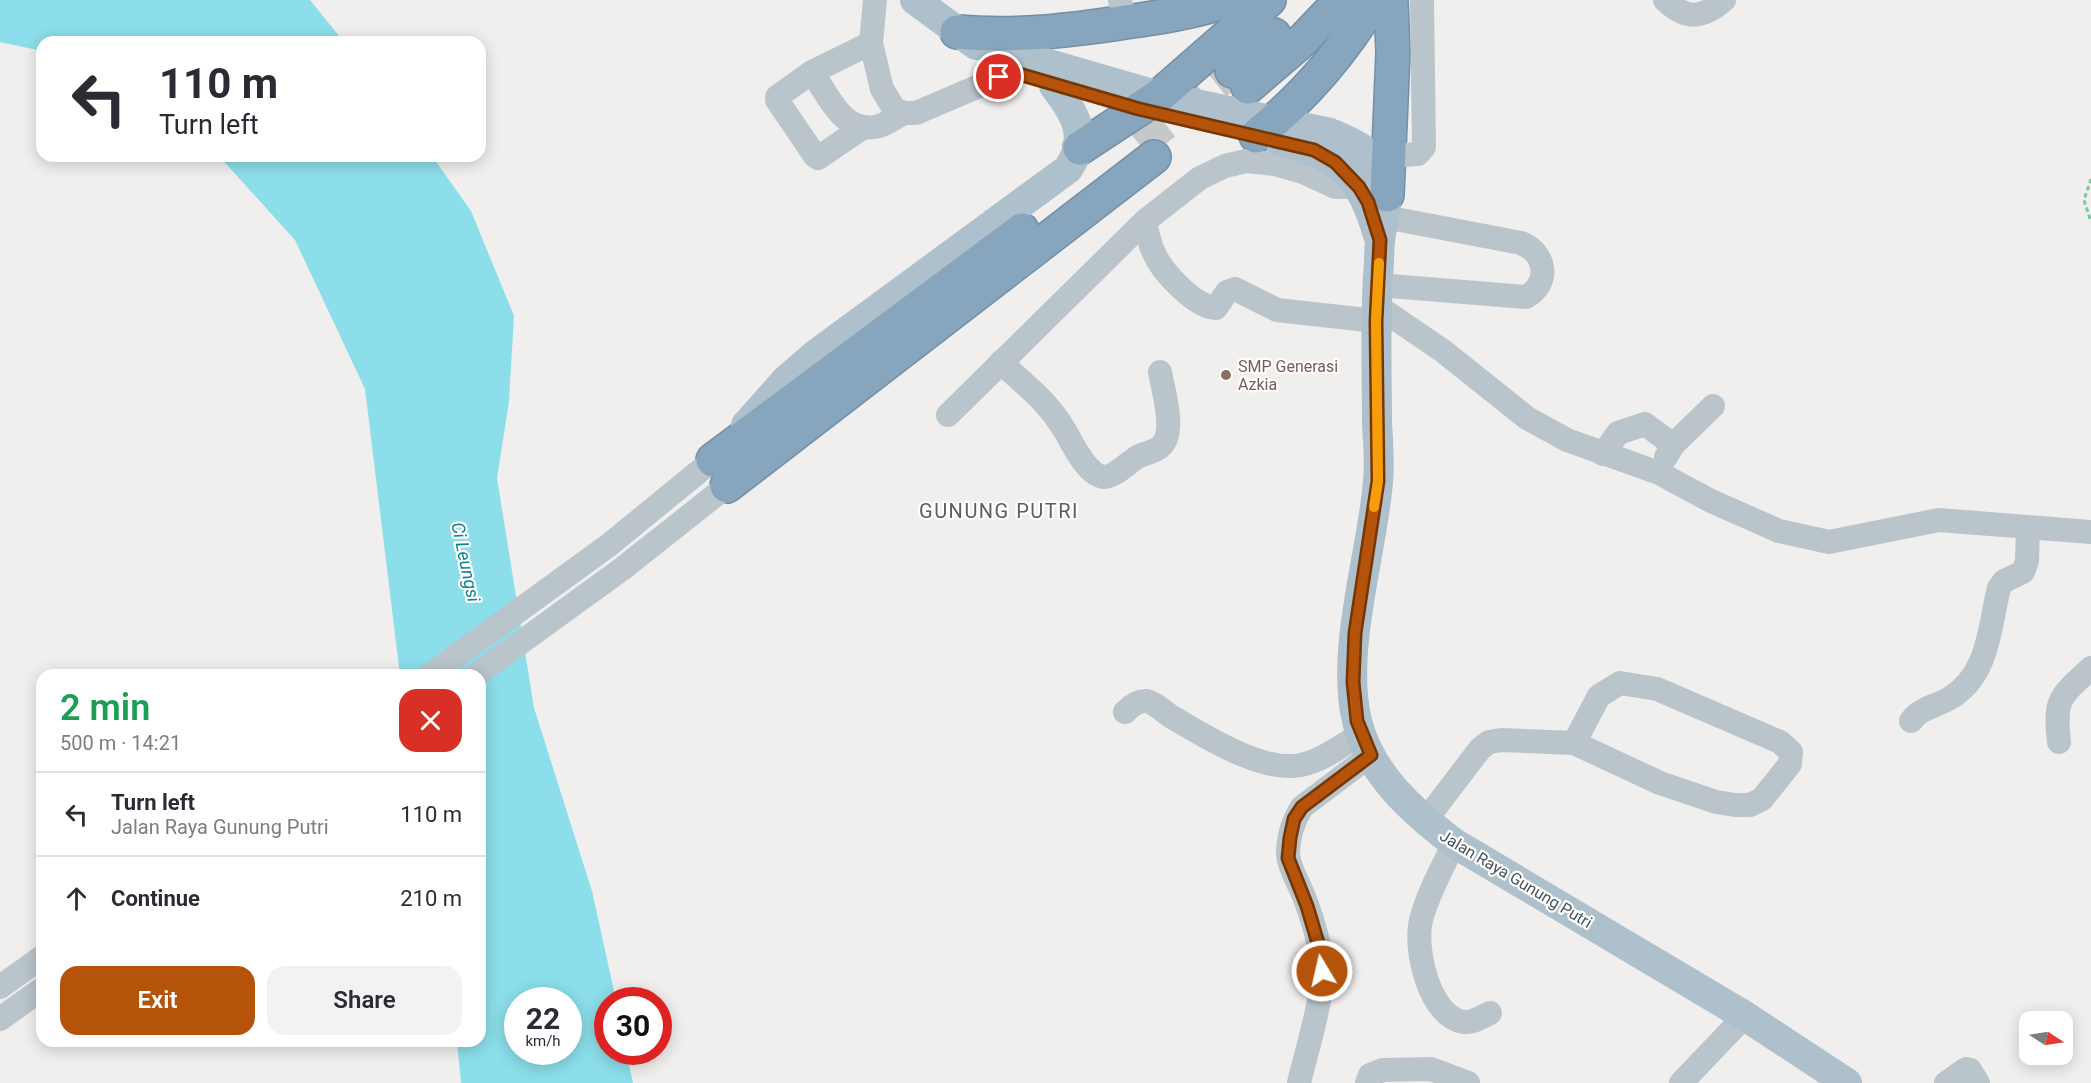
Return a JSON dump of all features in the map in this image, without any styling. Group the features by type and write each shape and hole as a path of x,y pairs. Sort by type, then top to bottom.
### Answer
{"highway":[{"path":"957,32 1031,34 1123,11 1196,11 1229,0"},
{"path":"1080,148 1149,102 1269,0"},
{"path":"1309,0 1240,79 1304,39 1341,0"},
{"path":"1265,129 1329,66 1374,0"},
{"path":"1378,210 1389,156 1393,53 1391,0"},
{"path":"720,473 1147,150"}],"main road":[{"path":"915,0 1002,64 1054,86 1149,102 1265,129 1330,134 1356,144 1372,158 1381,171 1378,210"},
{"path":"1002,64 1045,63 1149,102"},
{"path":"720,473 786,380 816,354 1068,170 1080,148 1080,135 1071,108 1054,86"},
{"name":"Jalan Raya Gunung Putri","path":"1378,210 1378,481 1355,633 1353,682 1357,721 1382,776 1425,821 1454,843 1745,1016 1847,1083"}],"street":[{"path":"874,0 871,43 882,88 894,109 904,113 916,113 929,109 1002,64"},
{"path":"1389,156 1418,154 1424,147 1422,0"},
{"path":"1665,0 1675,10 1693,16 1712,10 1724,0"},
{"path":"862,128 822,157 815,156 777,97 812,72 871,43"},
{"path":"812,72 847,122 862,128 879,126 904,113"},
{"path":"948,415 1145,221 1200,178 1225,166 1246,161 1274,164 1303,172 1378,210 1521,243 1536,251 1541,258 1544,272 1539,286 1526,297 1277,310 1234,288 1227,292 1216,308 1201,305 1169,276 1155,255 1145,221"},
{"path":"1377,304 1443,351 1527,418 1567,440 1659,473 1762,526 1814,541 1830,542 1939,520 2091,532"},
{"path":"1001,362 1036,392 1047,405 1081,459 1101,476 1107,477 1138,457 1162,446 1167,437 1169,425 1160,372"},
{"path":"1659,473 1673,446 1713,406"},
{"path":"1603,454 1618,433 1640,424 1649,425 1673,446"},
{"path":"438,669 609,545 720,473"},
{"path":"484,669 622,569 720,473"},
{"path":"1911,721 1928,706 1948,699 1970,684 1987,645 1999,588 2004,582 2023,572 2027,561 2028,528"},
{"path":"2060,742 2056,715 2058,706 2065,692 2091,668"},
{"path":"1425,821 1479,748 1489,742 1501,740 1574,743 1660,783 1716,802 1736,805 1750,805 1762,799 1790,764 1791,752 1780,742 1678,697 1657,689 1620,683 1599,696 1574,743"},
{"path":"1125,712 1142,701 1148,701 1170,716 1243,755 1276,765 1300,765 1336,750 1366,744"},
{"path":"1299,1083 1316,1010 1322,971 1318,943 1307,906 1288,858 1290,838 1294,819 1302,807 1366,744"},
{"path":"1454,843 1421,919 1419,939 1421,959 1431,993 1445,1012 1465,1022 1472,1022 1490,1013"},
{"path":"0,987 36,961"},
{"path":"0,1018 36,993"},
{"path":"1681,1083 1745,1016"},
{"path":"1367,1083 1370,1075 1377,1072 1401,1069 1431,1069 1468,1083"},
{"path":"1946,1083 1966,1069 1971,1070 1978,1083"}],"path":[{"path":"2091,179 2084,200 2091,222"}],"water":[{"path":"0,0 310,0 339,36 36,36 36,50 0,42"},
{"name":"Ci Leungsi","path":"224,162 436,162 471,211 514,316 509,401 497,478 534,708 592,891 613,987 594,987 594,1065 629,1065 633,1083 461,1083 458,1047 486,1047 486,669 399,669 365,389 295,240"}],"tunnel":[{"path":"1139,144 1232,71"}],"slow traffic":[{"path":"1374,507 1378,481 1376,321 1379,263"}],"place":[{"name":"SMP Generasi Azkia","path":"1226,375"}],"district":[{"name":"GUNUNG PUTRI","path":"999,511"}],"route":[{"path":"999,77 1012,72 1139,109 1314,150 1335,162 1359,187 1368,202 1380,240 1376,321 1378,481 1355,633 1353,682 1357,721 1371,755 1302,807 1294,819 1288,858 1307,906 1318,943 1322,971"}]}
